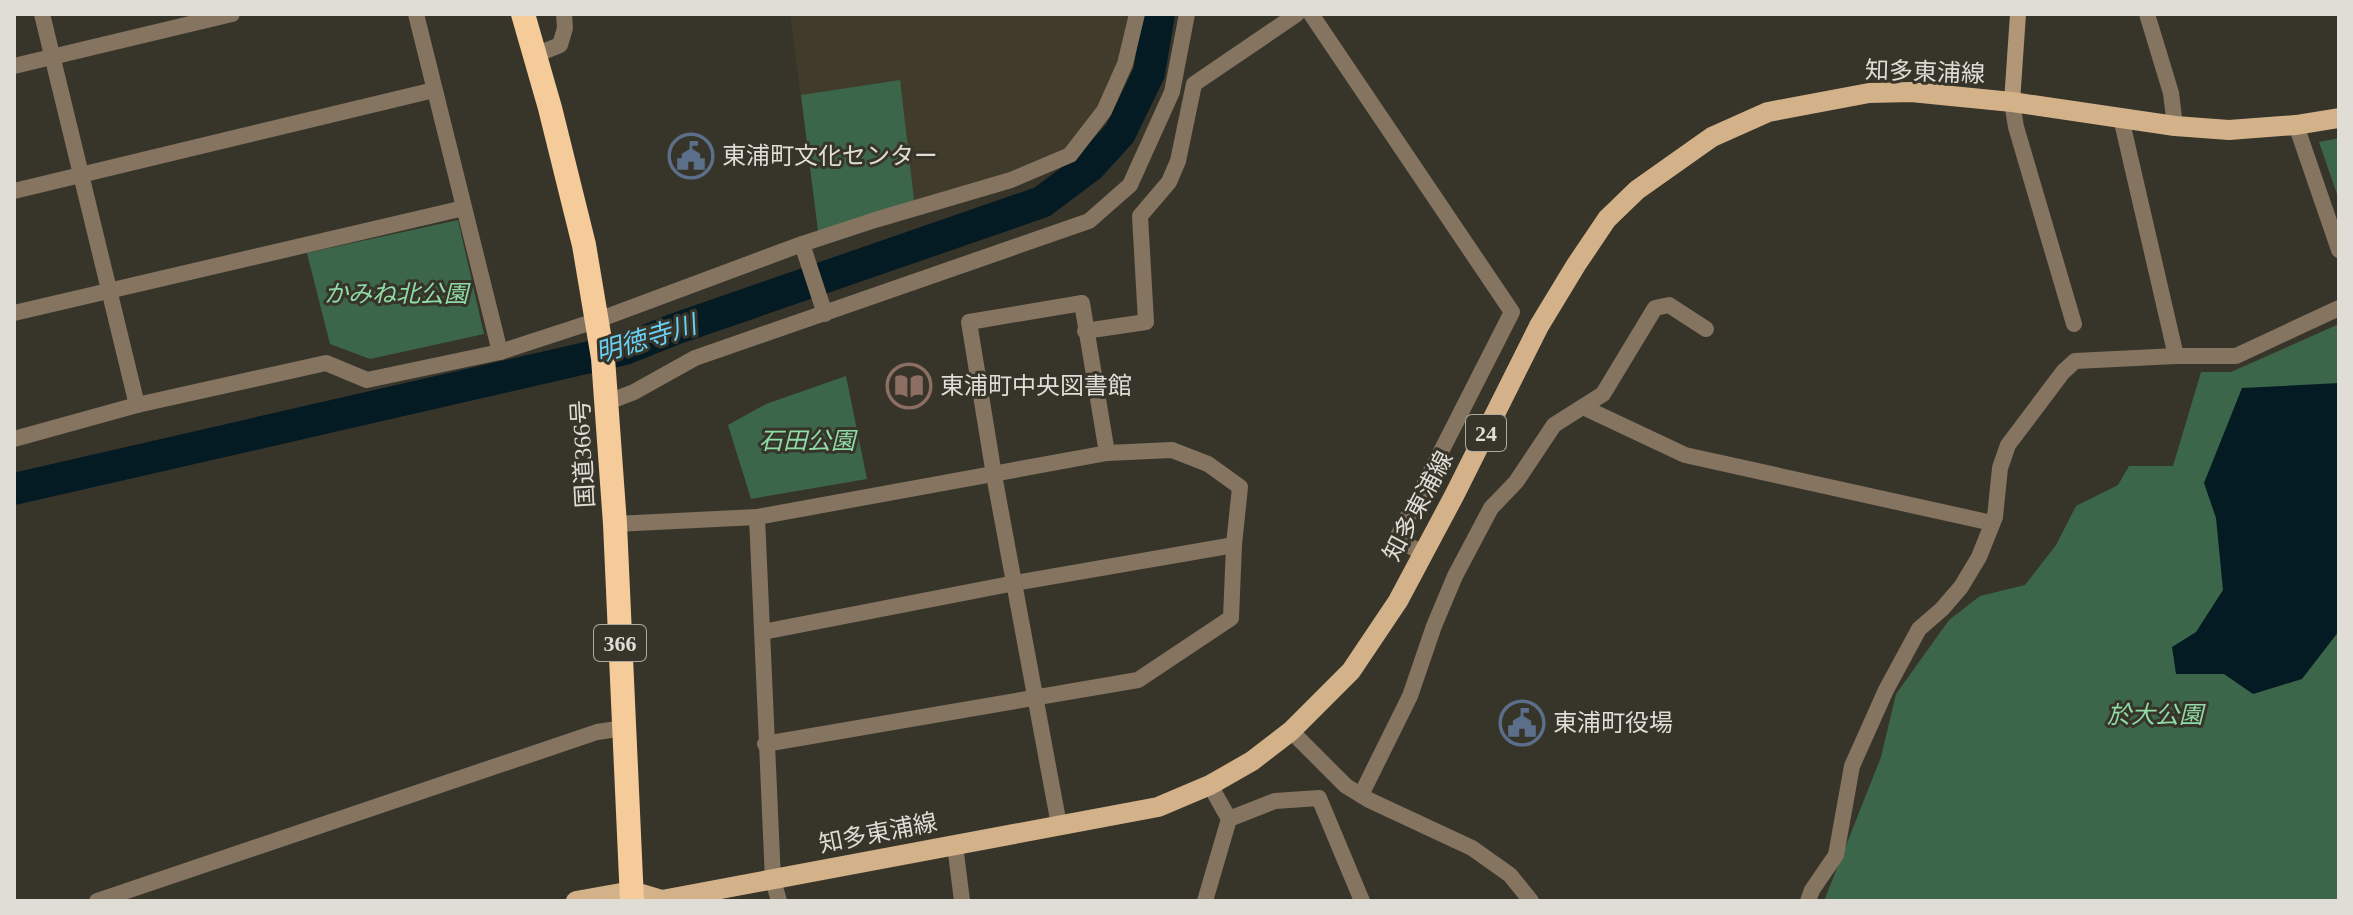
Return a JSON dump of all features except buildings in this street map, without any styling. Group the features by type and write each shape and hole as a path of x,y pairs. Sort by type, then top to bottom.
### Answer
{"highway":[{"name":"国道366号","path":"523,14 580,230 599,326 607,394 615,524 632,896"}],"main road":[{"name":"知多東浦線","path":"632,896 661,900 1158,807 1210,785 1252,761 1291,731 1351,671 1398,601 1539,326 1607,219 1637,190 1712,137 1768,112 1869,93 1911,92 2012,102 2175,126 2229,130 2339,118"},
{"path":"576,901 632,896"}],"street":[{"path":"42,14 137,405"},
{"path":"14,66 232,14"},
{"path":"416,14 500,352"},
{"path":"535,55 560,45 565,28 564,14"},
{"path":"14,439 137,405 326,363 367,380 500,352 599,326 802,244 1011,180 1070,155 1104,111 1125,64 1137,14"},
{"path":"607,394 634,392 695,358 1089,221 1130,185 1172,92 1187,14"},
{"path":"1085,331 1146,322 1140,216 1169,182 1178,161 1194,84 1297,14"},
{"path":"1311,14 1512,312 1397,538 1423,554"},
{"path":"2018,14 2012,102 2016,127 2074,324"},
{"path":"2147,14 2171,93 2175,126"},
{"path":"14,191 434,90"},
{"path":"2121,118 2176,356"},
{"path":"2296,125 2339,250"},
{"path":"14,313 464,208"},
{"path":"802,244 825,314"},
{"path":"1059,825 969,322 1082,303 1107,453"},
{"path":"1361,795 1410,696 1455,576 1491,508 1516,482 1554,425 1603,394 1655,308 1669,305 1706,329"},
{"path":"1808,901 1836,855 1852,766 1886,690 1919,629 1961,587 1979,557 1995,517 2000,468 2008,445 2063,372 2075,361 2236,356 2339,308"},
{"path":"1583,407 1685,455 1992,523"},
{"path":"615,524 757,517 1107,453 1172,450 1208,464 1240,487 1231,618 1138,680 765,744"},
{"path":"757,517 765,744 773,880 779,901"},
{"path":"763,632 1015,583 1234,545"},
{"path":"97,901 597,732 624,728"},
{"path":"1291,731 1346,786 1472,848 1510,875 1531,901"},
{"path":"1205,901 1229,819 1210,785"},
{"path":"1229,819 1275,801 1319,798 1362,901"},
{"path":"955,845 962,901"}],"shaded area":[{"path":"790,14 1137,14 1125,64 1070,155 819,239"}],"green space":[{"path":"900,80 915,208 819,239 801,95"},
{"path":"2339,138 2339,200 2319,142"},
{"name":"かみね北公園","path":"458,220 484,334 370,359 330,344 307,253"},
{"name":"於大公園","path":"2339,324 2339,901 1824,901 1881,757 1896,694 1949,620 1980,596 2025,585 2056,545 2076,506 2118,485 2129,466 2173,466 2201,372 2231,372"},
{"name":"石田公園","path":"846,376 867,479 751,499 728,425 766,404"}],"water":[{"path":"2339,383 2339,631 2302,679 2253,694 2224,674 2176,674 2172,647 2196,632 2223,590 2216,518 2204,483 2242,388"}],"waterway":[{"name":"明徳寺川","path":"14,489 625,349 1042,202 1090,166 1120,133 1149,73 1159,14"}],"place":[{"name":"東浦町文化センター","path":"691,156"},
{"name":"東浦町中央図書館","path":"909,386"},
{"name":"東浦町役場","path":"1522,723"}]}
